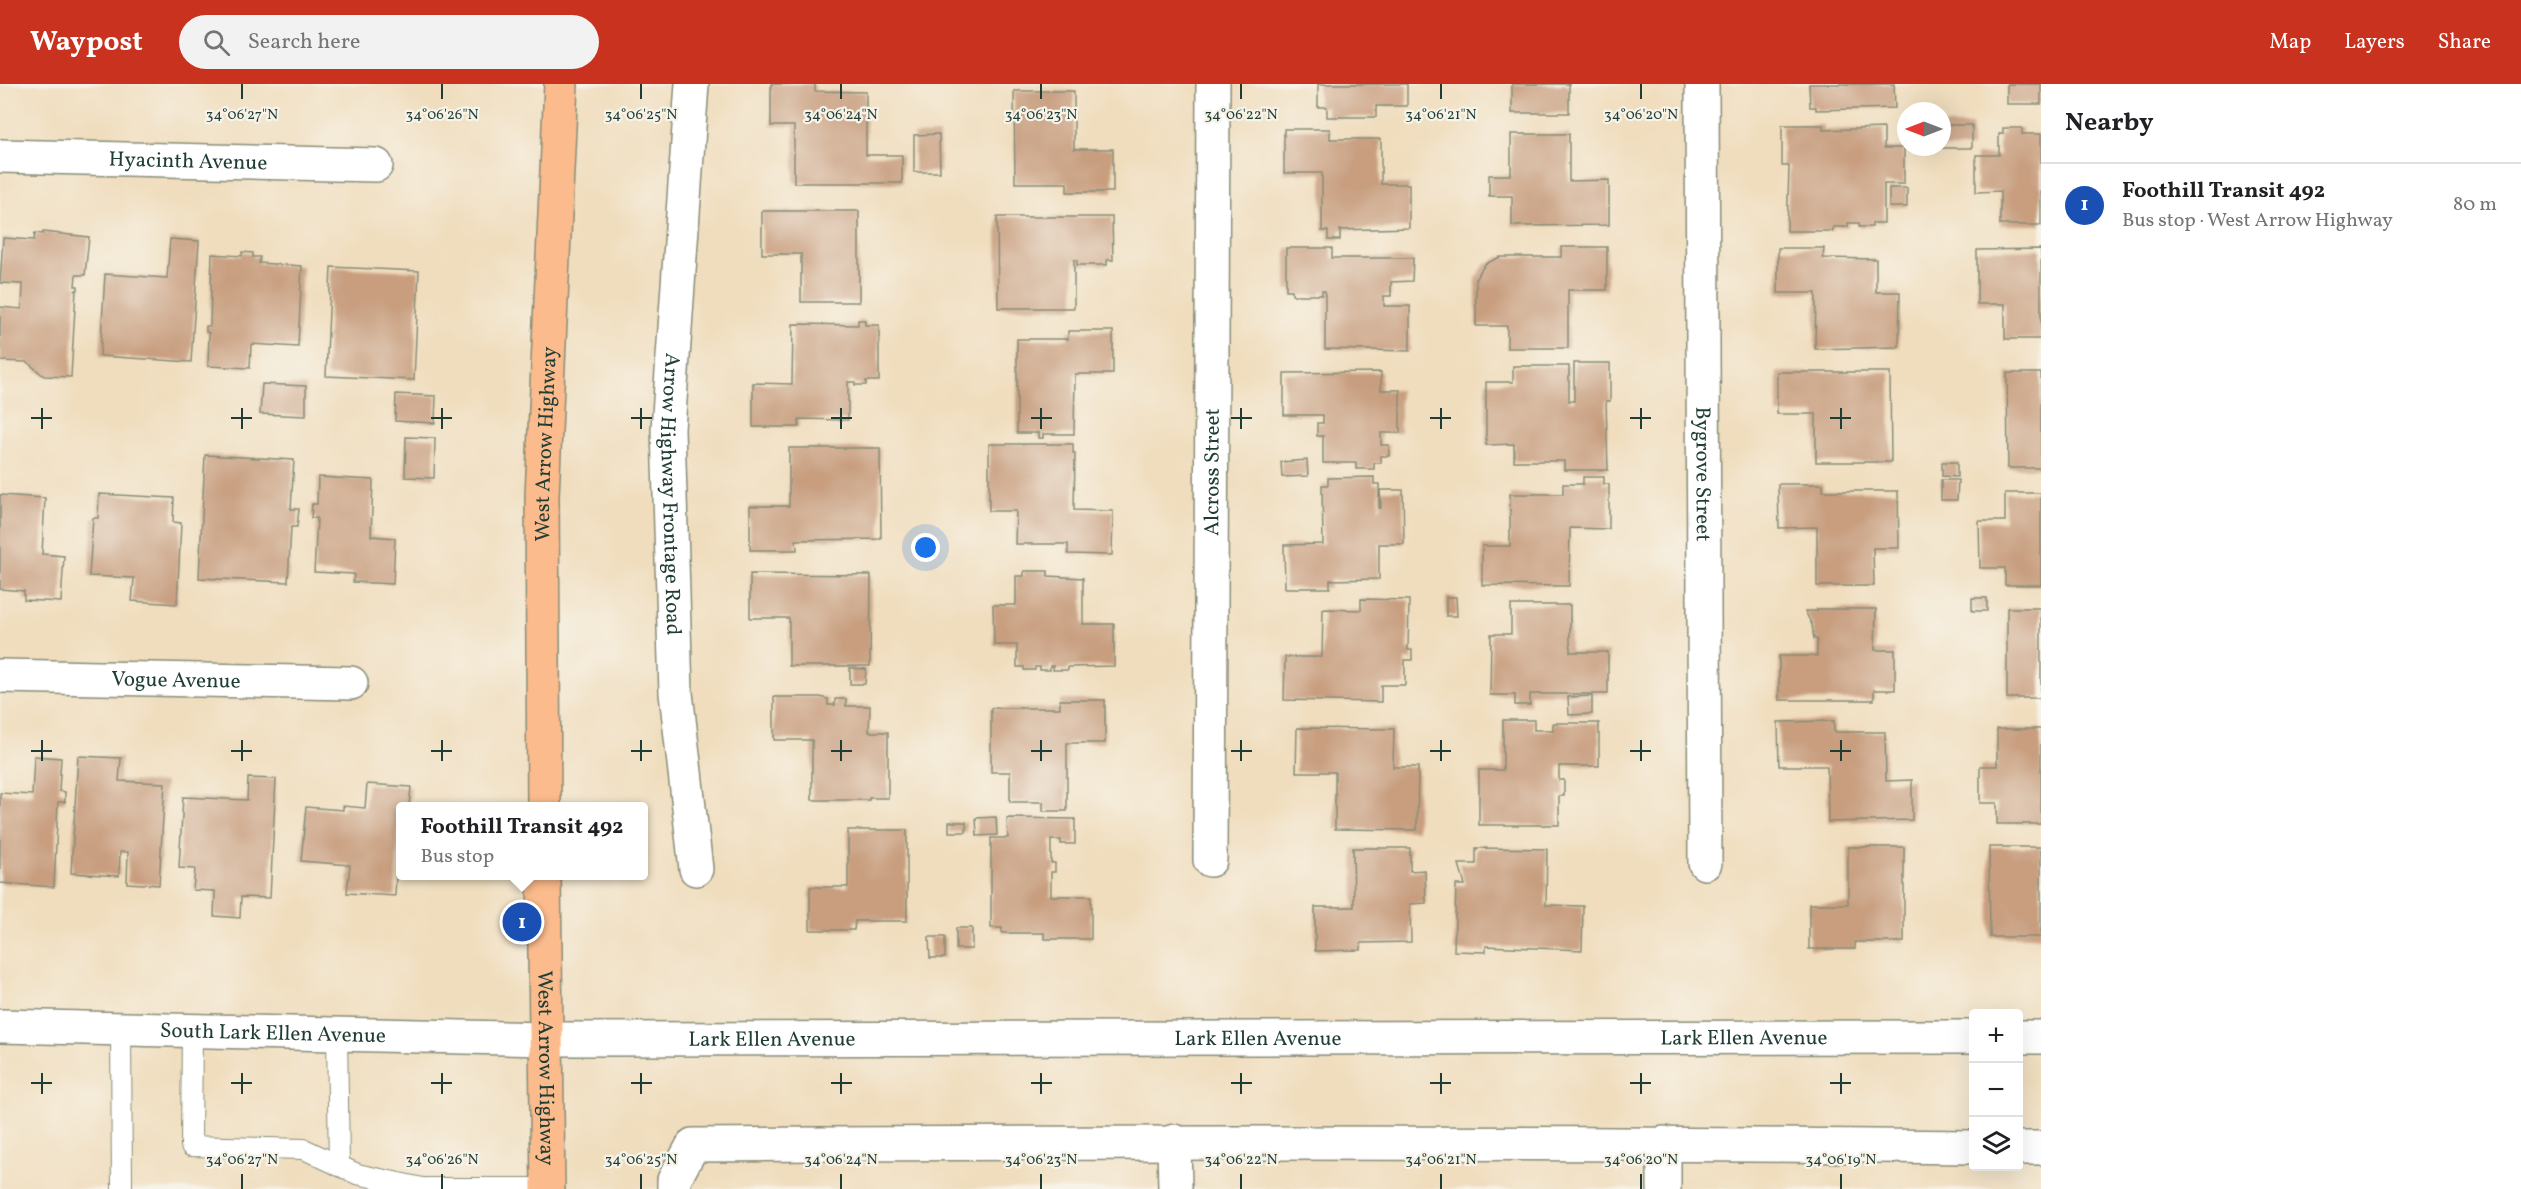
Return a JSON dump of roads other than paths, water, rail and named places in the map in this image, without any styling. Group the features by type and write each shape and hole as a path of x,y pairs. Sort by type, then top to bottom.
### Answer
{"main road":[{"name":"West Arrow Highway","path":"544,802 543,496 561,84"},
{"name":"West Arrow Highway","path":"544,880 548,1189"}],"street":[{"name":"Arrow Highway Frontage Road","path":"692,84 668,429 676,693 696,868"},
{"name":"Alcross Street","path":"1210,860 1213,84"},
{"name":"Bygrove Street","path":"1702,84 1705,863"},
{"name":"Hyacinth Avenue","path":"0,156 376,165"},
{"name":"Vogue Avenue","path":"0,676 351,683"},
{"name":"South Lark Ellen Avenue","path":"0,1026 545,1039"},
{"path":"2023,1036 2041,1036"},
{"name":"Lark Ellen Avenue","path":"545,1039 1969,1037"},
{"path":"1174,1142 1175,1189"},
{"path":"674,1189 674,1180 693,1145 1174,1142 1664,1143 1969,1148"},
{"path":"1664,1143 1664,1189"},
{"path":"2023,1148 2041,1148"}],"lane":[{"path":"121,1029 122,1189"},
{"path":"192,1030 191,1146 304,1149 357,1174 427,1189 548,1189"},
{"path":"337,1034 339,1166"}],"place":[{"name":"Foothill Transit 492","path":"522,922"}]}
